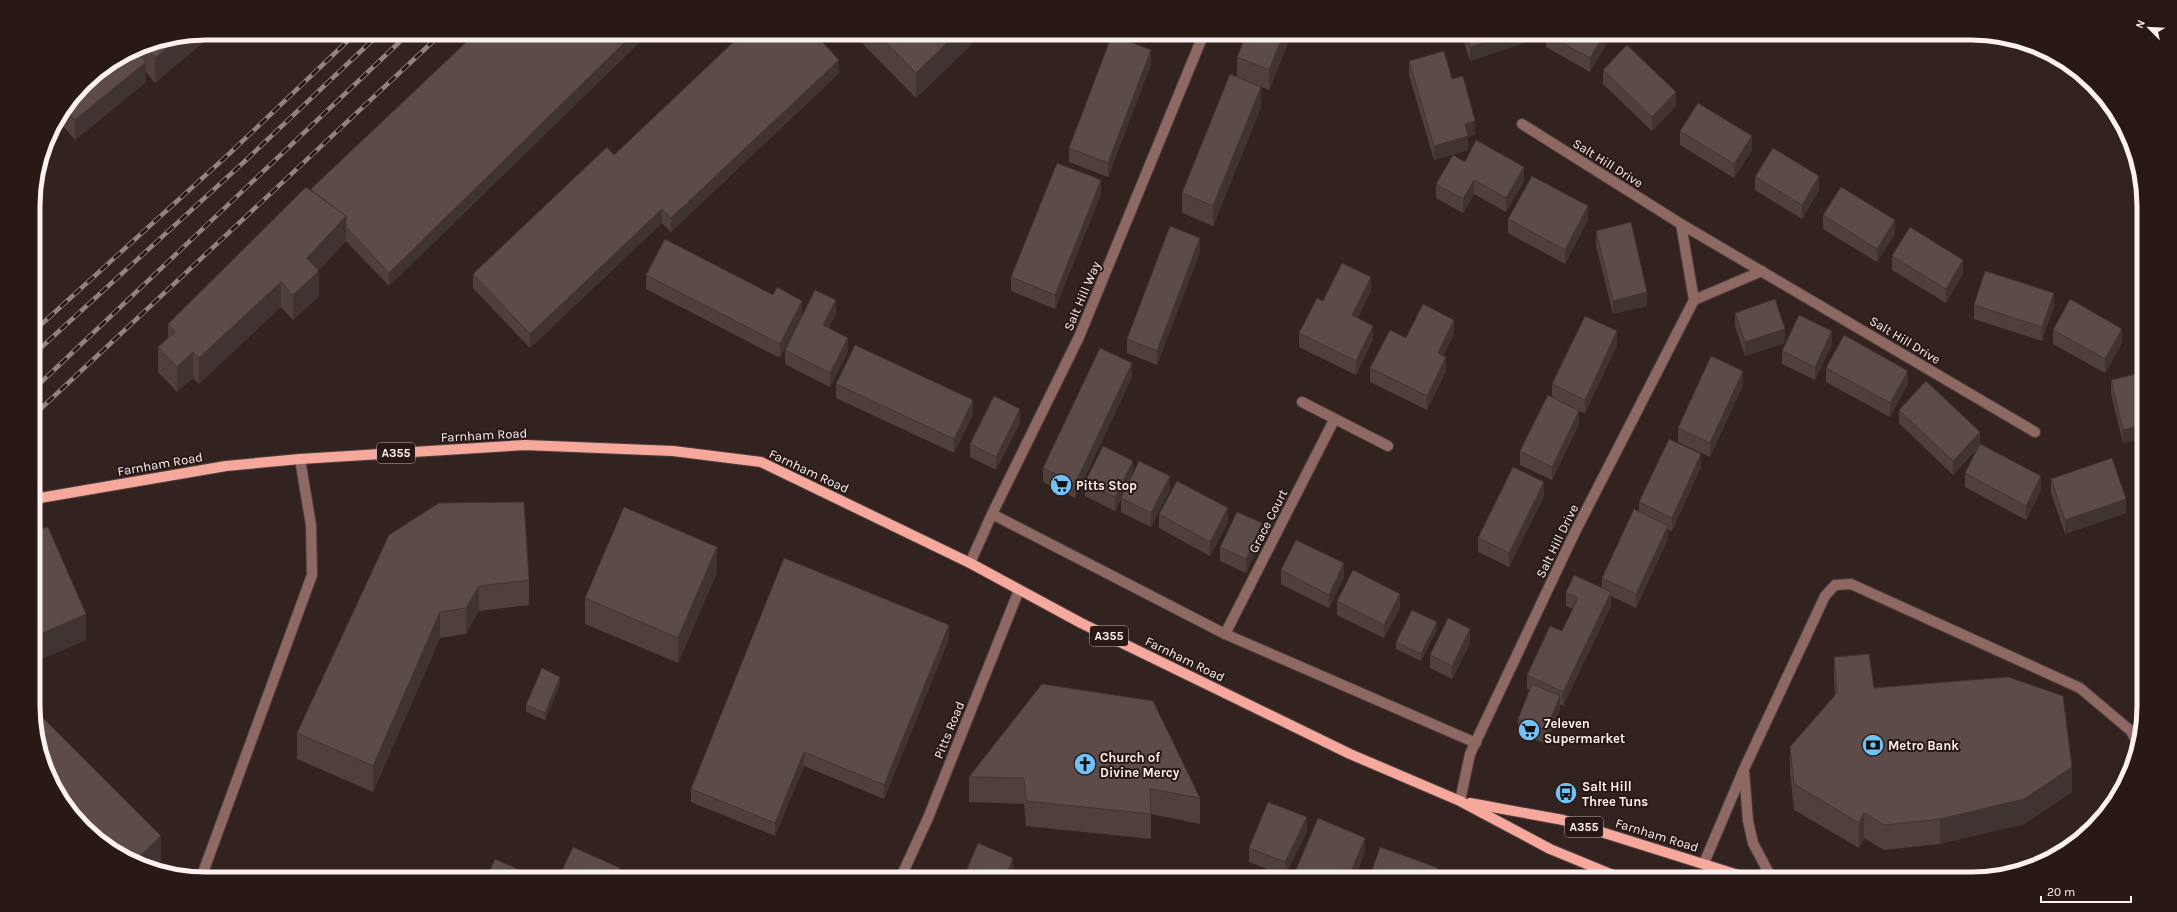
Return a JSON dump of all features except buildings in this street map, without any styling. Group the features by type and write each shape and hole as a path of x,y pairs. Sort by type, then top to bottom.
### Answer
{"main road":[{"name":"Farnham Road","path":"40,499 226,466 300,459 525,445 673,451 761,462 970,563 1088,626 1350,754 1460,801 1550,849 1605,872"},
{"name":"Farnham Road","path":"1460,801 1563,820 1730,872"}],"street":[{"name":"Salt Hill Way","path":"970,563 992,514 1079,337 1202,40"},
{"name":"Salt Hill Drive","path":"1522,124 1681,224 2036,432"},
{"path":"1681,224 1694,300 1762,271"},
{"name":"Salt Hill Drive","path":"1460,801 1470,754 1575,532 1694,300"},
{"path":"1302,402 1334,420 1388,446"},
{"name":"Grace Court","path":"1225,634 1334,420"},
{"path":"203,872 312,575 311,525 300,459"},
{"path":"992,514 1225,634 1476,742"},
{"path":"1704,863 1744,769 1825,596 1835,585 1851,584 2080,688 2131,731 2134,737"},
{"name":"Pitts Road","path":"903,872 928,818 1019,590"},
{"path":"1744,769 1748,821 1753,843 1768,872"}],"railway":[{"path":"40,326 230,153 349,40"},
{"path":"40,349 245,161 373,40"},
{"path":"40,383 402,40"},
{"path":"40,409 435,40"}],"place":[{"name":"Pitts Stop","path":"1061,485"},
{"name":"7eleven Supermarket","path":"1529,730"},
{"name":"Metro Bank","path":"1873,745"},
{"name":"Church of Divine Mercy","path":"1085,764"},
{"name":"Salt Hill Three Tuns","path":"1566,793"}]}
